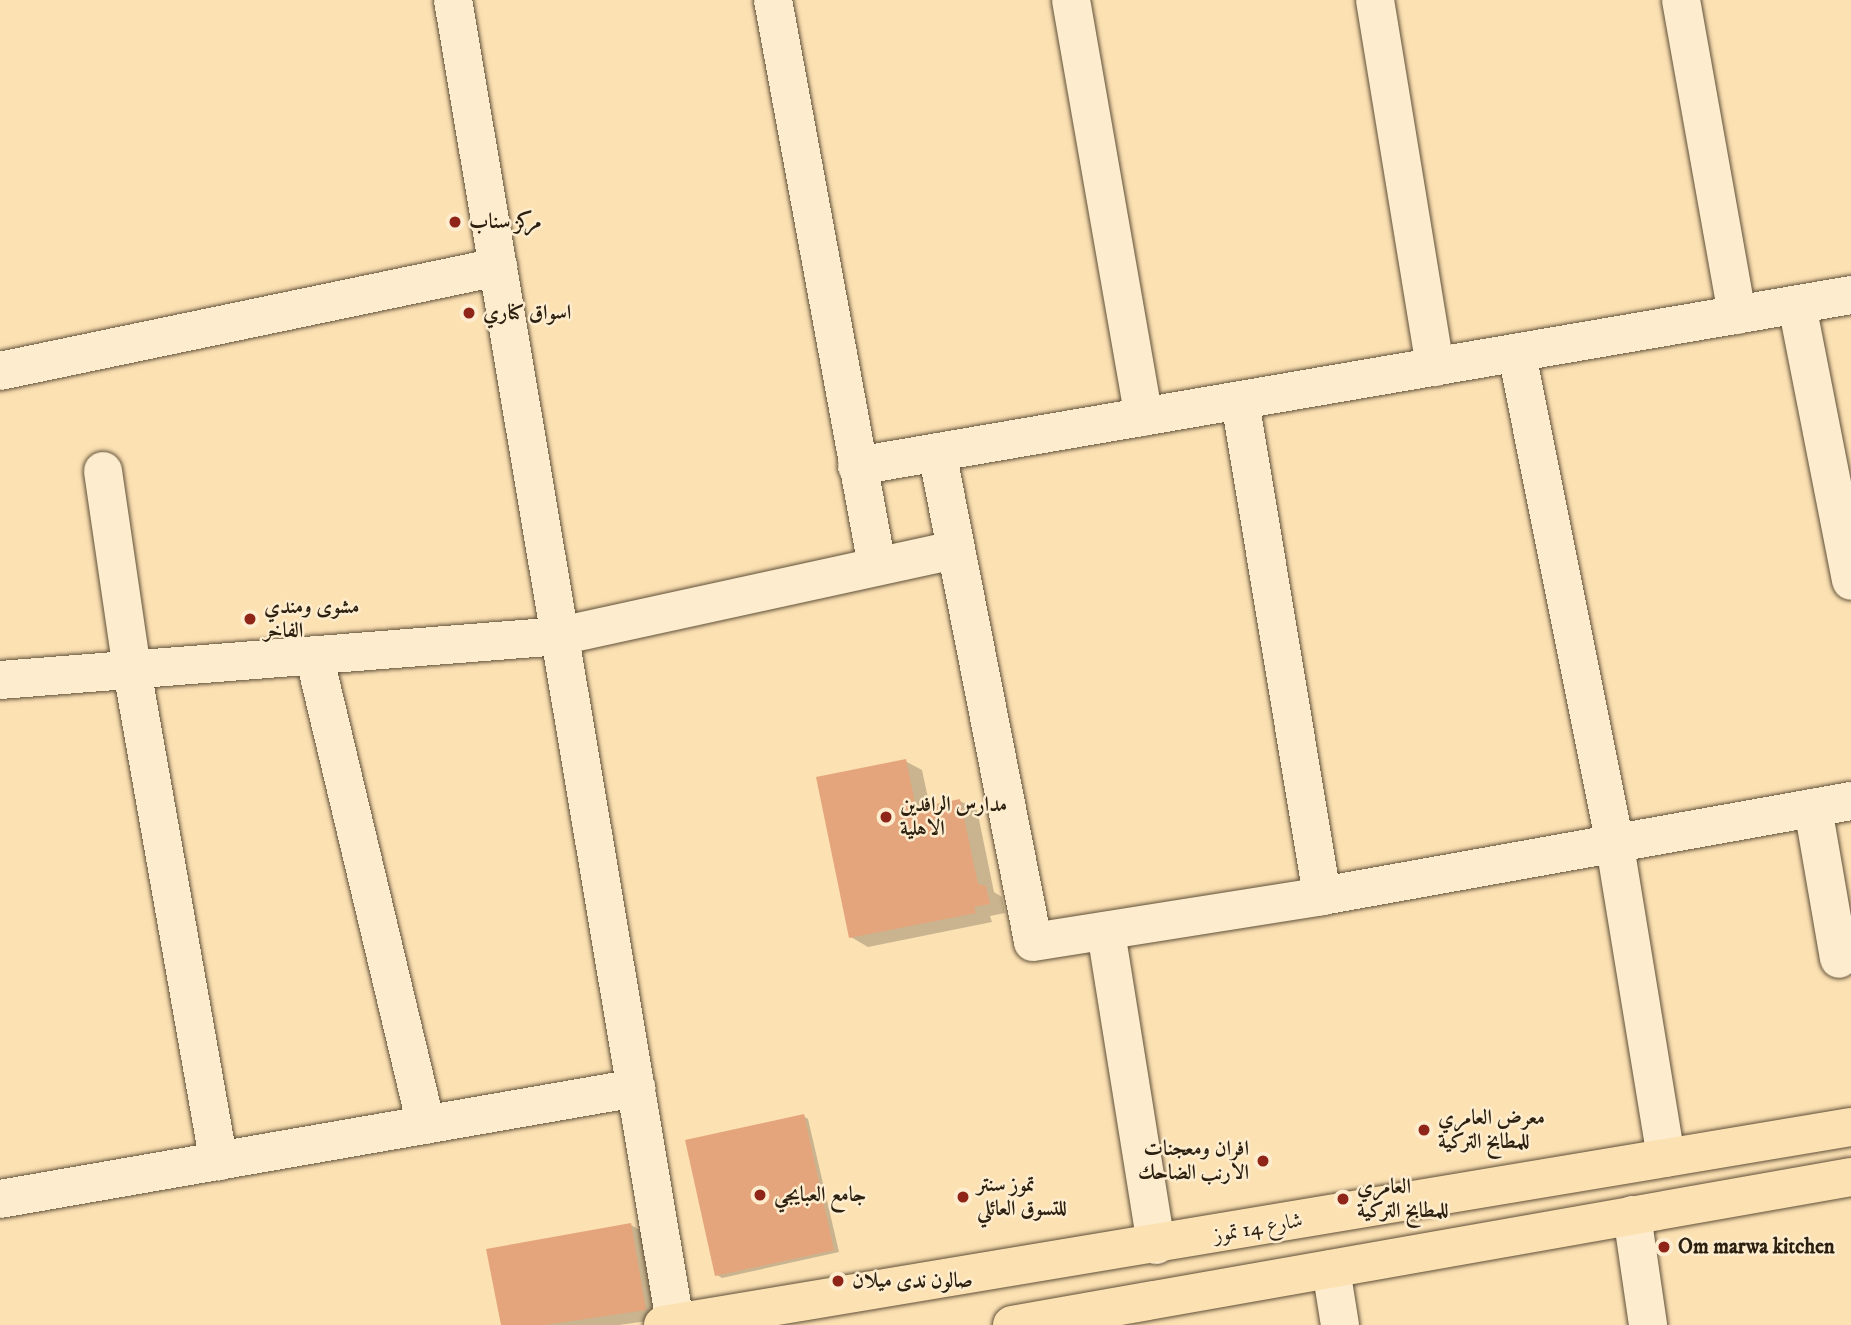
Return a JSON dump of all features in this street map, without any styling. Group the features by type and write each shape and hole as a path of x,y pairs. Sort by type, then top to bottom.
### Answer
{"main road":[{"name":"شارع 14 تموز","path":"669,1324 1157,1245 1851,1127"},
{"path":"1012,1325 1851,1177"}],"street":[{"path":"453,0 636,1088 669,1324"},
{"path":"773,0 877,566"},
{"path":"1071,0 1144,417"},
{"path":"1375,0 1435,367"},
{"path":"1681,0 1738,315"},
{"path":"0,371 498,267"},
{"path":"857,466 1851,295"},
{"path":"1797,304 1851,581"},
{"path":"1517,354 1614,840 1666,1158"},
{"path":"1240,401 1322,896"},
{"path":"937,452 1033,942 1322,896 1614,840 1851,801"},
{"path":"103,471 132,670 219,1161"},
{"path":"0,680 560,636 956,550"},
{"path":"314,655 426,1125"},
{"path":"1813,808 1839,959"},
{"path":"1106,932 1157,1245"},
{"path":"0,1199 636,1088"},
{"path":"1632,1215 1648,1325"},
{"path":"1331,1269 1340,1325"}],"building":[{"path":"906,759 916,808 960,799 978,884 986,886 990,904 974,907 976,913 849,938 816,777"},
{"name":"جامع العبايجي","path":"804,1114 834,1250 715,1276 685,1140"},
{"path":"631,1223 646,1310 544,1325 501,1325 486,1249"}],"place":[{"name":"مركز سناب","path":"455,222"},
{"name":"اسواق كناري","path":"469,313"},
{"name":"مشوى ومندي الفاخر","path":"250,619"},
{"name":"مدارس الرافدين اﻻهلية","path":"886,817"},
{"name":"معرض العامري للمطابخ التركية","path":"1424,1130"},
{"name":"افران ومعجنات الارنب الضاحك","path":"1263,1161"},
{"name":"جامع العبايجي","path":"760,1195"},
{"name":"تموز سنتر للتسوق العائلي","path":"963,1197"},
{"name":"العامري للمطابخ التركية","path":"1343,1199"},
{"name":"Om marwa kitchen","path":"1664,1247"},
{"name":"صالون ندى ميلان","path":"838,1281"}]}
